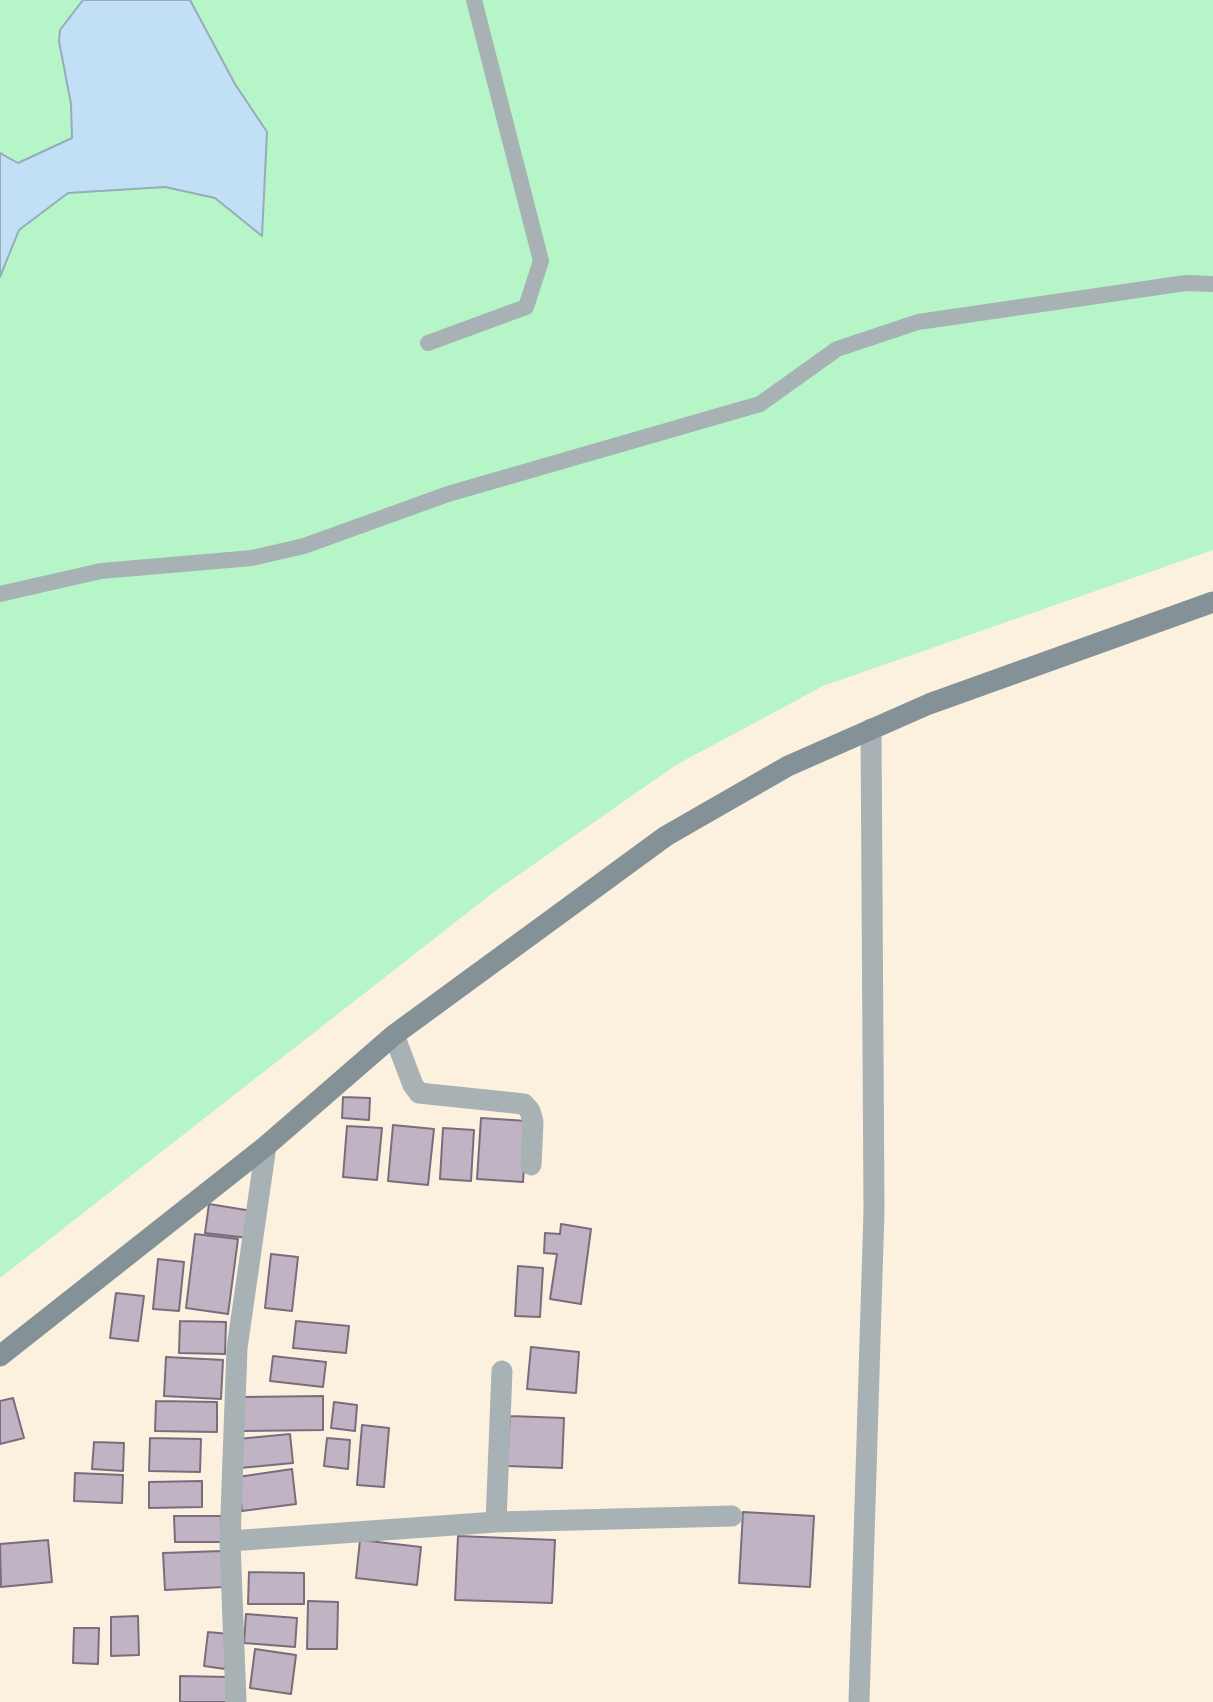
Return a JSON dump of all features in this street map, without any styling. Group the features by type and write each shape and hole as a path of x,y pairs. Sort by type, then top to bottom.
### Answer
{"street":[{"path":"0,1356 267,1146 394,1035 666,836 788,766 929,704 1213,602"},
{"path":"859,1702 874,1210 871,729"},
{"path":"394,1035 412,1085 419,1093 524,1104 530,1111 533,1122 531,1165"},
{"path":"236,1702 230,1541 237,1348 267,1146"},
{"path":"496,1522 502,1370"},
{"path":"230,1541 496,1522 732,1516"}],"lane":[{"path":"428,343 526,307 541,261 474,0"},
{"path":"0,594 101,571 253,558 304,546 448,494 760,404 837,349 918,322 1186,283 1213,284"}],"green space":[{"path":"0,0 1213,0 1213,550 823,686 676,765 494,892 0,1278"}],"water":[{"path":"83,0 190,0 235,84 267,132 262,236 215,198 165,187 68,193 19,230 0,277 0,153 18,163 72,138 71,104 59,41 60,30"}],"building":[{"path":"343,1097 370,1098 369,1120 342,1118"},
{"path":"481,1118 527,1121 523,1182 477,1179"},
{"path":"393,1125 434,1129 428,1185 388,1181"},
{"path":"347,1126 382,1128 377,1180 343,1177"},
{"path":"443,1128 474,1130 471,1181 440,1179"},
{"path":"209,1204 252,1211 248,1238 205,1233"},
{"path":"561,1224 591,1229 581,1304 550,1299 557,1254 544,1253 545,1233 560,1234"},
{"path":"195,1234 238,1239 228,1314 186,1308"},
{"path":"271,1254 298,1257 292,1311 265,1308"},
{"path":"158,1259 184,1262 179,1311 153,1309"},
{"path":"518,1266 543,1268 540,1317 515,1316"},
{"path":"116,1293 144,1296 138,1341 110,1338"},
{"path":"180,1321 226,1322 225,1354 179,1353"},
{"path":"296,1321 349,1326 346,1353 293,1348"},
{"path":"531,1347 579,1352 576,1393 527,1389"},
{"path":"273,1356 326,1362 323,1387 270,1381"},
{"path":"166,1357 223,1360 221,1399 164,1396"},
{"path":"323,1396 323,1430 242,1431 242,1397"},
{"path":"13,1398 24,1438 0,1444 0,1401"},
{"path":"156,1401 217,1402 217,1432 155,1431"},
{"path":"334,1402 357,1405 355,1431 331,1428"},
{"path":"510,1416 564,1418 562,1468 507,1466"},
{"path":"362,1425 389,1428 384,1487 357,1485"},
{"path":"290,1434 293,1463 240,1468 238,1439"},
{"path":"150,1438 201,1439 200,1472 149,1471"},
{"path":"327,1438 350,1440 348,1469 324,1466"},
{"path":"94,1442 124,1443 123,1471 92,1469"},
{"path":"292,1469 296,1504 242,1511 238,1477"},
{"path":"75,1473 123,1475 122,1503 74,1501"},
{"path":"202,1481 202,1507 149,1508 149,1482"},
{"path":"743,1512 814,1516 810,1587 739,1583"},
{"path":"174,1516 221,1516 221,1542 175,1542"},
{"path":"458,1536 555,1540 552,1603 455,1600"},
{"path":"48,1540 52,1582 1,1587 0,1544"},
{"path":"360,1540 421,1547 417,1585 356,1578"},
{"path":"223,1551 224,1587 165,1590 163,1553"},
{"path":"249,1572 304,1573 304,1604 248,1604"},
{"path":"308,1601 338,1602 337,1649 307,1649"},
{"path":"246,1614 297,1618 295,1647 244,1643"},
{"path":"138,1616 139,1655 111,1656 111,1617"},
{"path":"74,1628 99,1628 98,1664 73,1663"},
{"path":"208,1632 230,1634 225,1669 204,1666"},
{"path":"255,1649 296,1655 291,1694 250,1688"},
{"path":"180,1676 229,1677 228,1702 180,1702"}]}
